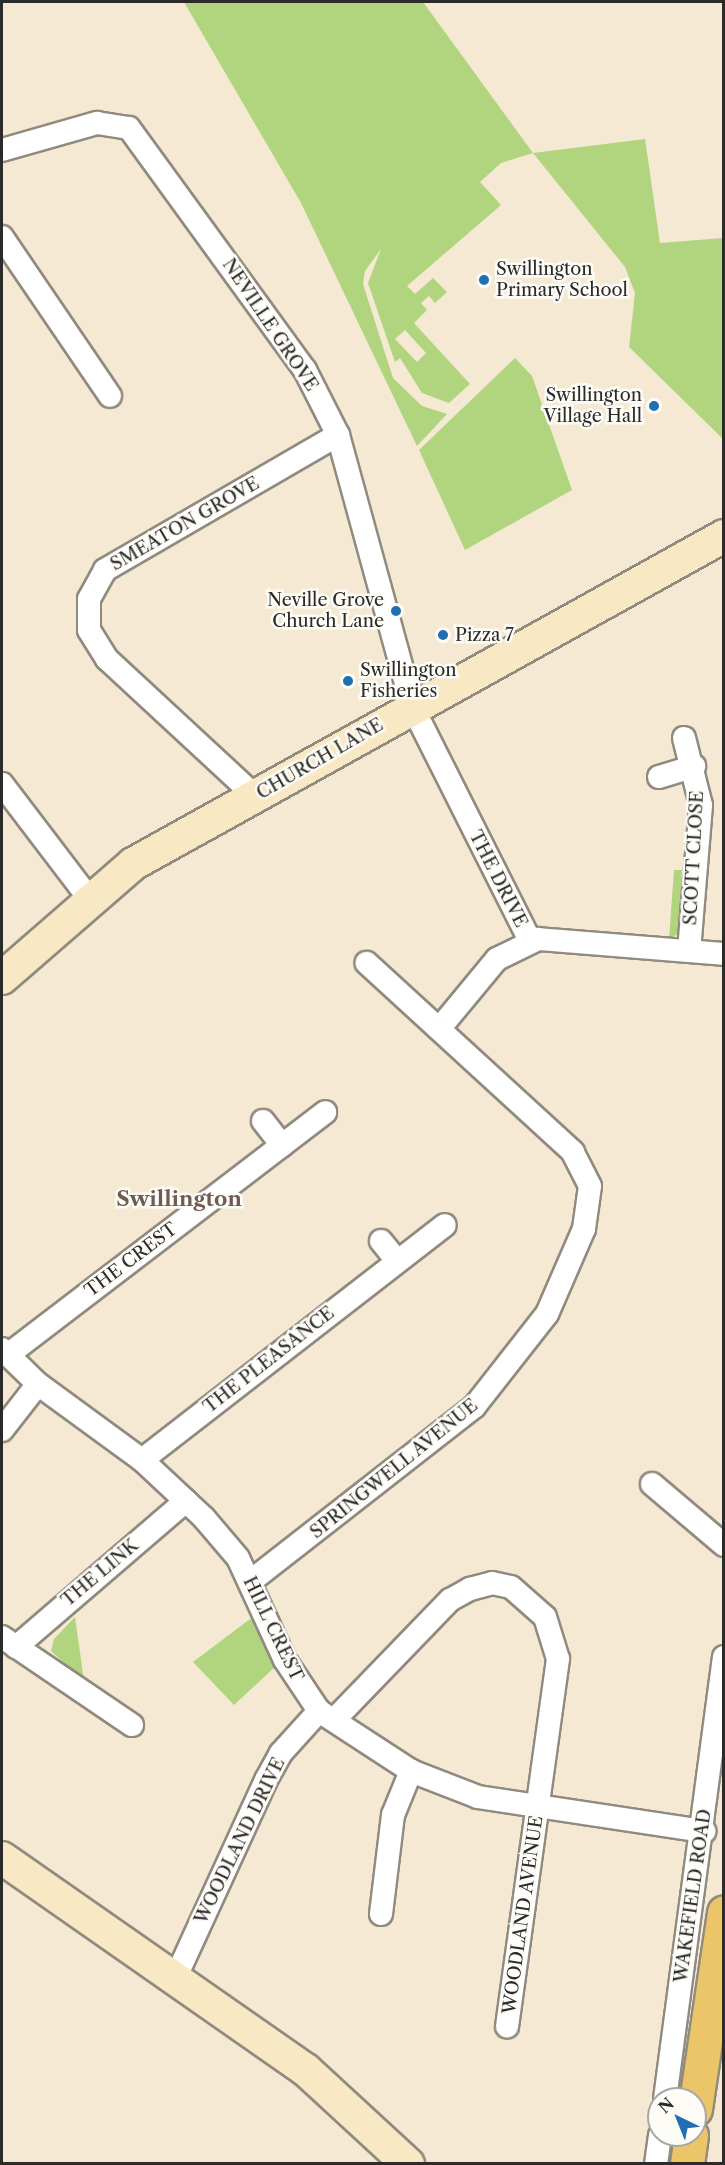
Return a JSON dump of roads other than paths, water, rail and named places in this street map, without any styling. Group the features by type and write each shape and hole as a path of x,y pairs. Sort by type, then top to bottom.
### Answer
{"main road":[{"name":"WAKEFIELD ROAD","path":"698,2087 723,1912"},
{"path":"687,2163 689,2147"}],"street":[{"name":"NEVILLE GROVE","path":"2,150 97,123 129,128 305,370 338,435 412,706"},
{"path":"2,237 110,396"},
{"name":"SMEATON GROVE","path":"255,796 107,659 89,630 89,599 105,570 338,435"},
{"name":"CHURCH LANE","path":"2,978 89,898 141,859 412,706 723,536"},
{"name":"THE DRIVE","path":"412,706 530,941 554,937 723,954"},
{"name":"SCOTT CLOSE","path":"684,738 694,766 701,805 689,951"},
{"name":"SCOTT CLOSE","path":"659,777 694,766"},
{"path":"2,784 89,898"},
{"path":"439,1029 497,959 530,941"},
{"name":"SPRINGWELL AVENUE","path":"251,1581 474,1407 547,1314 584,1229 590,1186 579,1160 367,963"},
{"name":"THE CREST","path":"5,1352 326,1112"},
{"path":"263,1121 282,1145"},
{"name":"THE PLEASANCE","path":"142,1460 445,1225"},
{"path":"381,1241 397,1261"},
{"name":"HILL CREST","path":"5,1352 38,1384 142,1460 223,1539 251,1581 285,1660 327,1715 411,1770 478,1797 538,1804 704,1831"},
{"path":"2,1430 38,1384"},
{"path":"652,1484 723,1545"},
{"name":"THE LINK","path":"132,1725 9,1642 186,1501"},
{"name":"WOODLAND DRIVE","path":"174,1981 266,1780 281,1753 327,1715 450,1600 492,1583 511,1587 545,1617 558,1659 538,1804"},
{"name":"WAKEFIELD ROAD","path":"667,2087 704,1831 723,1657"},
{"path":"381,1914 393,1815 411,1770"},
{"name":"WOODLAND AVENUE","path":"507,2026 538,1804"},
{"path":"2,1858 174,1981 306,2070 408,2163"},
{"path":"656,2163 658,2147"}],"place":[{"name":"Swillington Primary School","path":"484,280"},
{"name":"Swillington Village Hall","path":"654,406"},
{"name":"Neville Grove Church Lane","path":"396,611"},
{"name":"Pizza 7","path":"443,635"},
{"name":"Swillington Fisheries","path":"348,681"}],"district":[{"name":"Swillington","path":"179,1199"}]}
